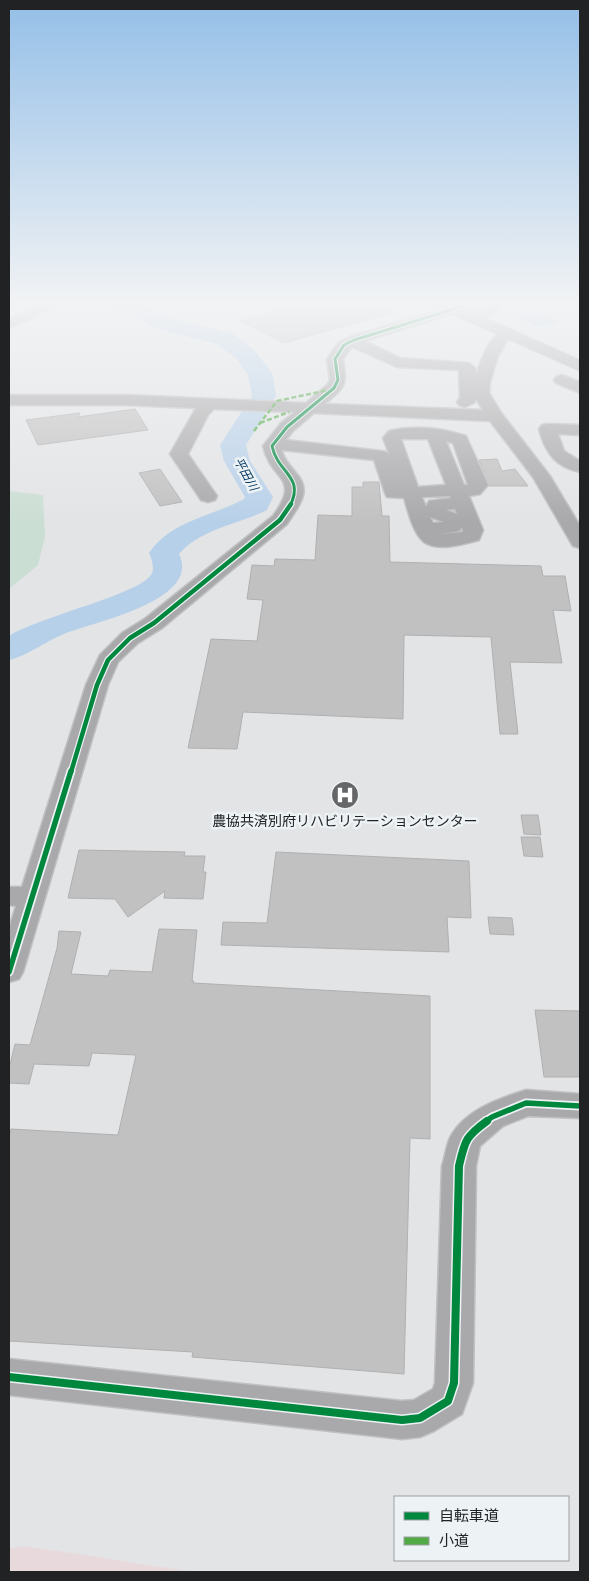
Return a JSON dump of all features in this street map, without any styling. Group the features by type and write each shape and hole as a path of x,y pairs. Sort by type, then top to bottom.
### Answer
{"street":[{"path":"9,972 21,896 108,660 130,638 176,605 280,520 296,499 295,484 274,457 273,444 287,427 327,394 338,380 337,376"},
{"path":"449,414 468,400 468,376"},
{"path":"484,376 482,393 484,399 540,476 580,542"},
{"path":"562,380 580,388"},
{"path":"9,400 85,398 495,416"},
{"path":"208,496 179,454 201,413 209,404"},
{"path":"580,430 548,429 556,452 563,460 580,466"},
{"path":"273,444 381,456 394,493 412,493 452,495 473,490 479,485 460,440 455,438 437,440 395,434 392,438 419,460 452,495 473,530 472,536 463,539 432,539 428,536 412,493 419,460 437,440"},
{"path":"419,460 426,481 452,495"},
{"path":"425,529 455,524 455,520 438,514 434,509 436,505 452,495"},
{"path":"9,1377 402,1420 420,1418 448,1401 454,1383 459,1166 465,1141 473,1131 492,1117 526,1103 580,1106"}],"shaded area":[{"path":"26,1546 194,1572 9,1572 9,1548"}],"green space":[{"path":"9,491 43,495 45,537 38,565 9,589"}],"building":[{"path":"135,409 148,430 38,445 26,420 80,413 78,417"},
{"path":"497,459 502,471 515,469 528,486 489,486 479,460"},
{"path":"160,469 182,502 160,506 139,473"},
{"path":"363,482 379,482 382,516 389,516 390,562 541,566 543,576 565,576 571,611 553,610 562,663 510,662 518,734 500,734 491,637 404,635 403,719 243,712 237,749 188,748 211,639 257,641 263,600 247,599 252,565 274,566 275,559 315,560 318,515 352,516 352,487 363,487"},
{"path":"521,815 538,815 541,835 524,834"},
{"path":"521,837 540,837 543,857 524,856"},
{"path":"79,850 185,852 184,856 205,856 203,872 206,872 203,899 164,898 165,891 128,917 115,899 68,898"},
{"path":"276,852 469,861 471,918 447,917 449,952 221,945 223,922 267,923"},
{"path":"488,917 512,918 514,935 490,934"},
{"path":"159,929 197,930 193,983 430,996 430,1139 410,1138 404,1374 192,1357 193,1352 9,1341 9,1137 11,1129 118,1135 136,1055 92,1053 89,1066 34,1064 29,1084 9,1083 9,1069 15,1044 30,1045 57,948 59,931 81,932 71,974 108,976 110,970 152,972"},
{"path":"535,1010 580,1011 580,1077 544,1077"}],"waterway":[{"name":"平田川","path":"9,650 23,641 55,626 120,604 154,589 167,575 168,564 164,553 172,543 194,529 246,510 257,504 259,497 237,461 233,445 264,396 260,376"}],"marked path":[{"path":"254,431 277,401 328,390"},
{"path":"260,423 289,412"}],"cycle path":[{"path":"9,972 97,685 108,660 130,638 154,623 280,520 291,504 295,493 295,485 280,466 272,446 287,427 334,388 338,380 337,376"},
{"path":"9,1377 402,1420 420,1418 448,1401 454,1383 459,1166 465,1141 473,1131 492,1117 526,1103 580,1106"}],"place":[{"name":"農協共済別府リハビリテーションセンター","path":"345,795"}]}
